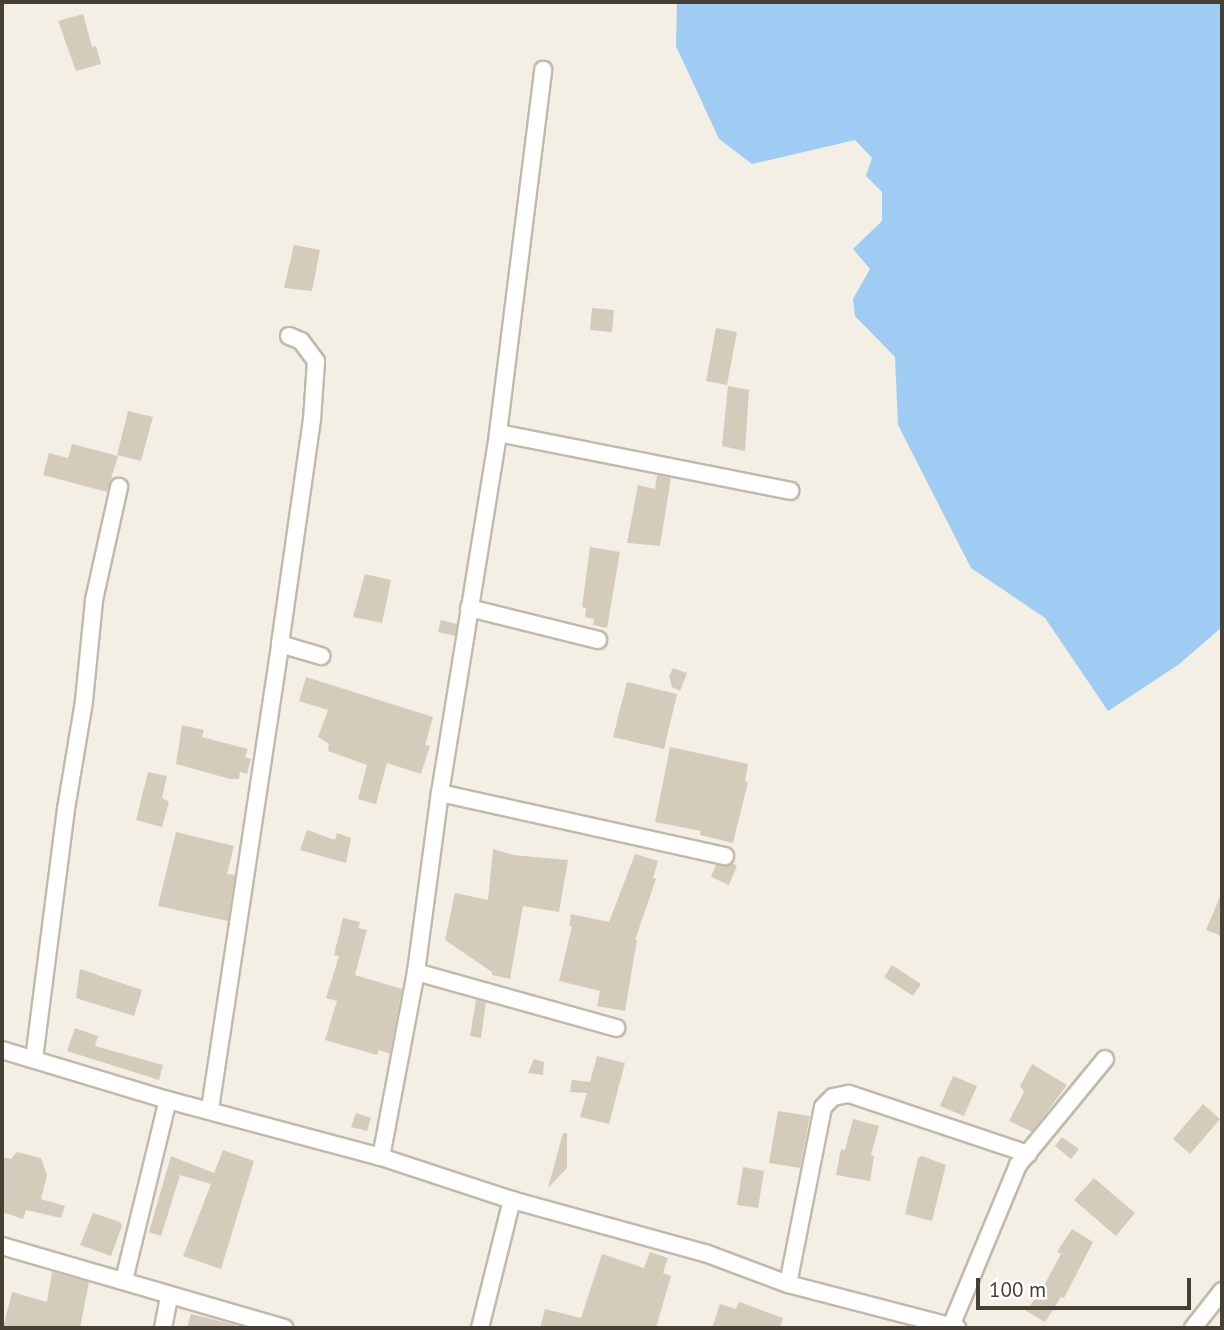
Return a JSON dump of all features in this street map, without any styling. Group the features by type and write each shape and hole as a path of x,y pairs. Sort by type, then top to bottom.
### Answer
{"street":[{"path":"381,1157 416,972 440,793 498,433 543,70"},
{"path":"210,1109 312,420 316,361 301,341 289,336"},
{"path":"498,433 790,491"},
{"path":"34,1059 66,809 84,701 94,600 118,486"},
{"path":"469,608 598,640"},
{"path":"280,644 321,656"},
{"path":"440,793 725,856"},
{"path":"416,972 616,1028"},
{"path":"2,1050 168,1100 210,1109 381,1157 512,1200 705,1253 788,1284 954,1327 1018,1165 1105,1059"},
{"path":"788,1284 823,1107 833,1097 849,1094 1028,1154"},
{"path":"124,1280 168,1100"},
{"path":"480,1328 512,1200"},
{"path":"2,1246 284,1328"},
{"path":"1194,1328 1222,1291"},
{"path":"163,1328 169,1296"}],"water":[{"path":"677,2 1222,2 1222,627 1178,665 1108,711 1045,618 971,568 898,425 895,357 855,316 853,299 870,269 853,249 882,221 882,192 866,176 872,158 855,140 752,164 719,139 676,46"}],"building":[{"path":"83,14 92,47 96,46 101,64 76,71 58,21"},
{"path":"294,245 320,250 312,291 284,288"},
{"path":"592,308 614,310 612,332 590,330"},
{"path":"716,328 737,332 727,385 706,381"},
{"path":"728,386 749,390 745,451 722,446"},
{"path":"128,411 153,417 141,461 117,455"},
{"path":"72,444 118,456 107,492 43,475 49,453 68,458"},
{"path":"657,475 671,478 660,546 627,543 638,485 655,489"},
{"path":"590,547 620,552 607,628 593,625 594,619 585,617 586,608 582,607"},
{"path":"365,574 391,580 382,623 353,617"},
{"path":"441,620 457,624 455,636 438,632"},
{"path":"673,668 687,673 680,691 672,687 669,676"},
{"path":"306,677 433,717 425,745 430,746 421,774 387,763 376,804 358,799 367,765 328,751 329,744 318,737 328,710 299,701"},
{"path":"627,682 677,694 664,749 613,737"},
{"path":"182,725 204,730 202,737 248,749 245,757 251,759 247,774 240,772 239,779 230,779 176,764"},
{"path":"670,747 748,764 745,781 748,782 733,843 700,835 701,831 655,822"},
{"path":"148,772 167,776 162,798 169,802 162,827 136,820"},
{"path":"307,830 335,840 337,833 351,838 346,863 300,850"},
{"path":"176,832 234,846 227,874 235,875 228,921 158,906"},
{"path":"493,849 513,855 568,860 559,912 523,906 510,979 492,975 492,972 445,940 455,893 488,900"},
{"path":"635,854 658,861 653,878 656,879 635,940 625,1011 597,1006 600,991 559,981 572,926 569,926 571,914 609,922"},
{"path":"732,863 737,866 729,885 711,877 716,865"},
{"path":"1222,892 1222,936 1206,930"},
{"path":"343,918 360,922 358,928 367,930 355,975 402,989 390,1054 379,1050 377,1055 325,1040 337,1001 326,998 339,956 334,955"},
{"path":"892,965 921,984 913,996 884,977"},
{"path":"80,969 142,990 134,1016 76,998"},
{"path":"476,1000 486,1002 481,1038 470,1036"},
{"path":"75,1028 98,1036 95,1046 163,1065 159,1080 67,1051"},
{"path":"597,1056 625,1063 609,1124 580,1117 587,1093 570,1092 572,1080 590,1082"},
{"path":"534,1059 544,1062 543,1075 528,1073"},
{"path":"1032,1064 1067,1085 1032,1132 1009,1121 1024,1092 1020,1086"},
{"path":"953,1076 977,1086 964,1116 940,1106"},
{"path":"1203,1104 1220,1119 1190,1154 1173,1139"},
{"path":"778,1111 810,1116 800,1168 769,1163"},
{"path":"356,1113 371,1118 367,1131 351,1127"},
{"path":"853,1119 879,1126 871,1155 874,1156 870,1181 836,1175 841,1149 845,1150"},
{"path":"563,1133 567,1133 567,1168 548,1188"},
{"path":"1062,1137 1079,1149 1071,1159 1055,1146"},
{"path":"223,1150 254,1161 221,1269 183,1256 211,1184 180,1175 161,1236 149,1232 171,1156 214,1173"},
{"path":"17,1152 41,1158 47,1175 41,1199 65,1206 61,1218 26,1210 23,1219 2,1212 2,1157 11,1159"},
{"path":"922,1156 946,1165 932,1221 905,1214 918,1158"},
{"path":"743,1167 764,1171 758,1208 737,1205"},
{"path":"1094,1178 1135,1213 1116,1236 1074,1200"},
{"path":"93,1213 120,1222 122,1226 111,1256 80,1245"},
{"path":"1072,1229 1093,1242 1064,1298 1061,1297 1045,1322 1026,1311 1042,1289 1061,1254 1057,1252"},
{"path":"650,1252 668,1258 663,1273 671,1276 656,1328 540,1328 545,1309 581,1318 602,1254 644,1268"},
{"path":"52,1272 89,1282 80,1328 3,1328 12,1292 47,1302"},
{"path":"739,1302 783,1318 780,1328 712,1328 720,1304 736,1309"},
{"path":"191,1314 236,1325 235,1328 187,1328"}]}
